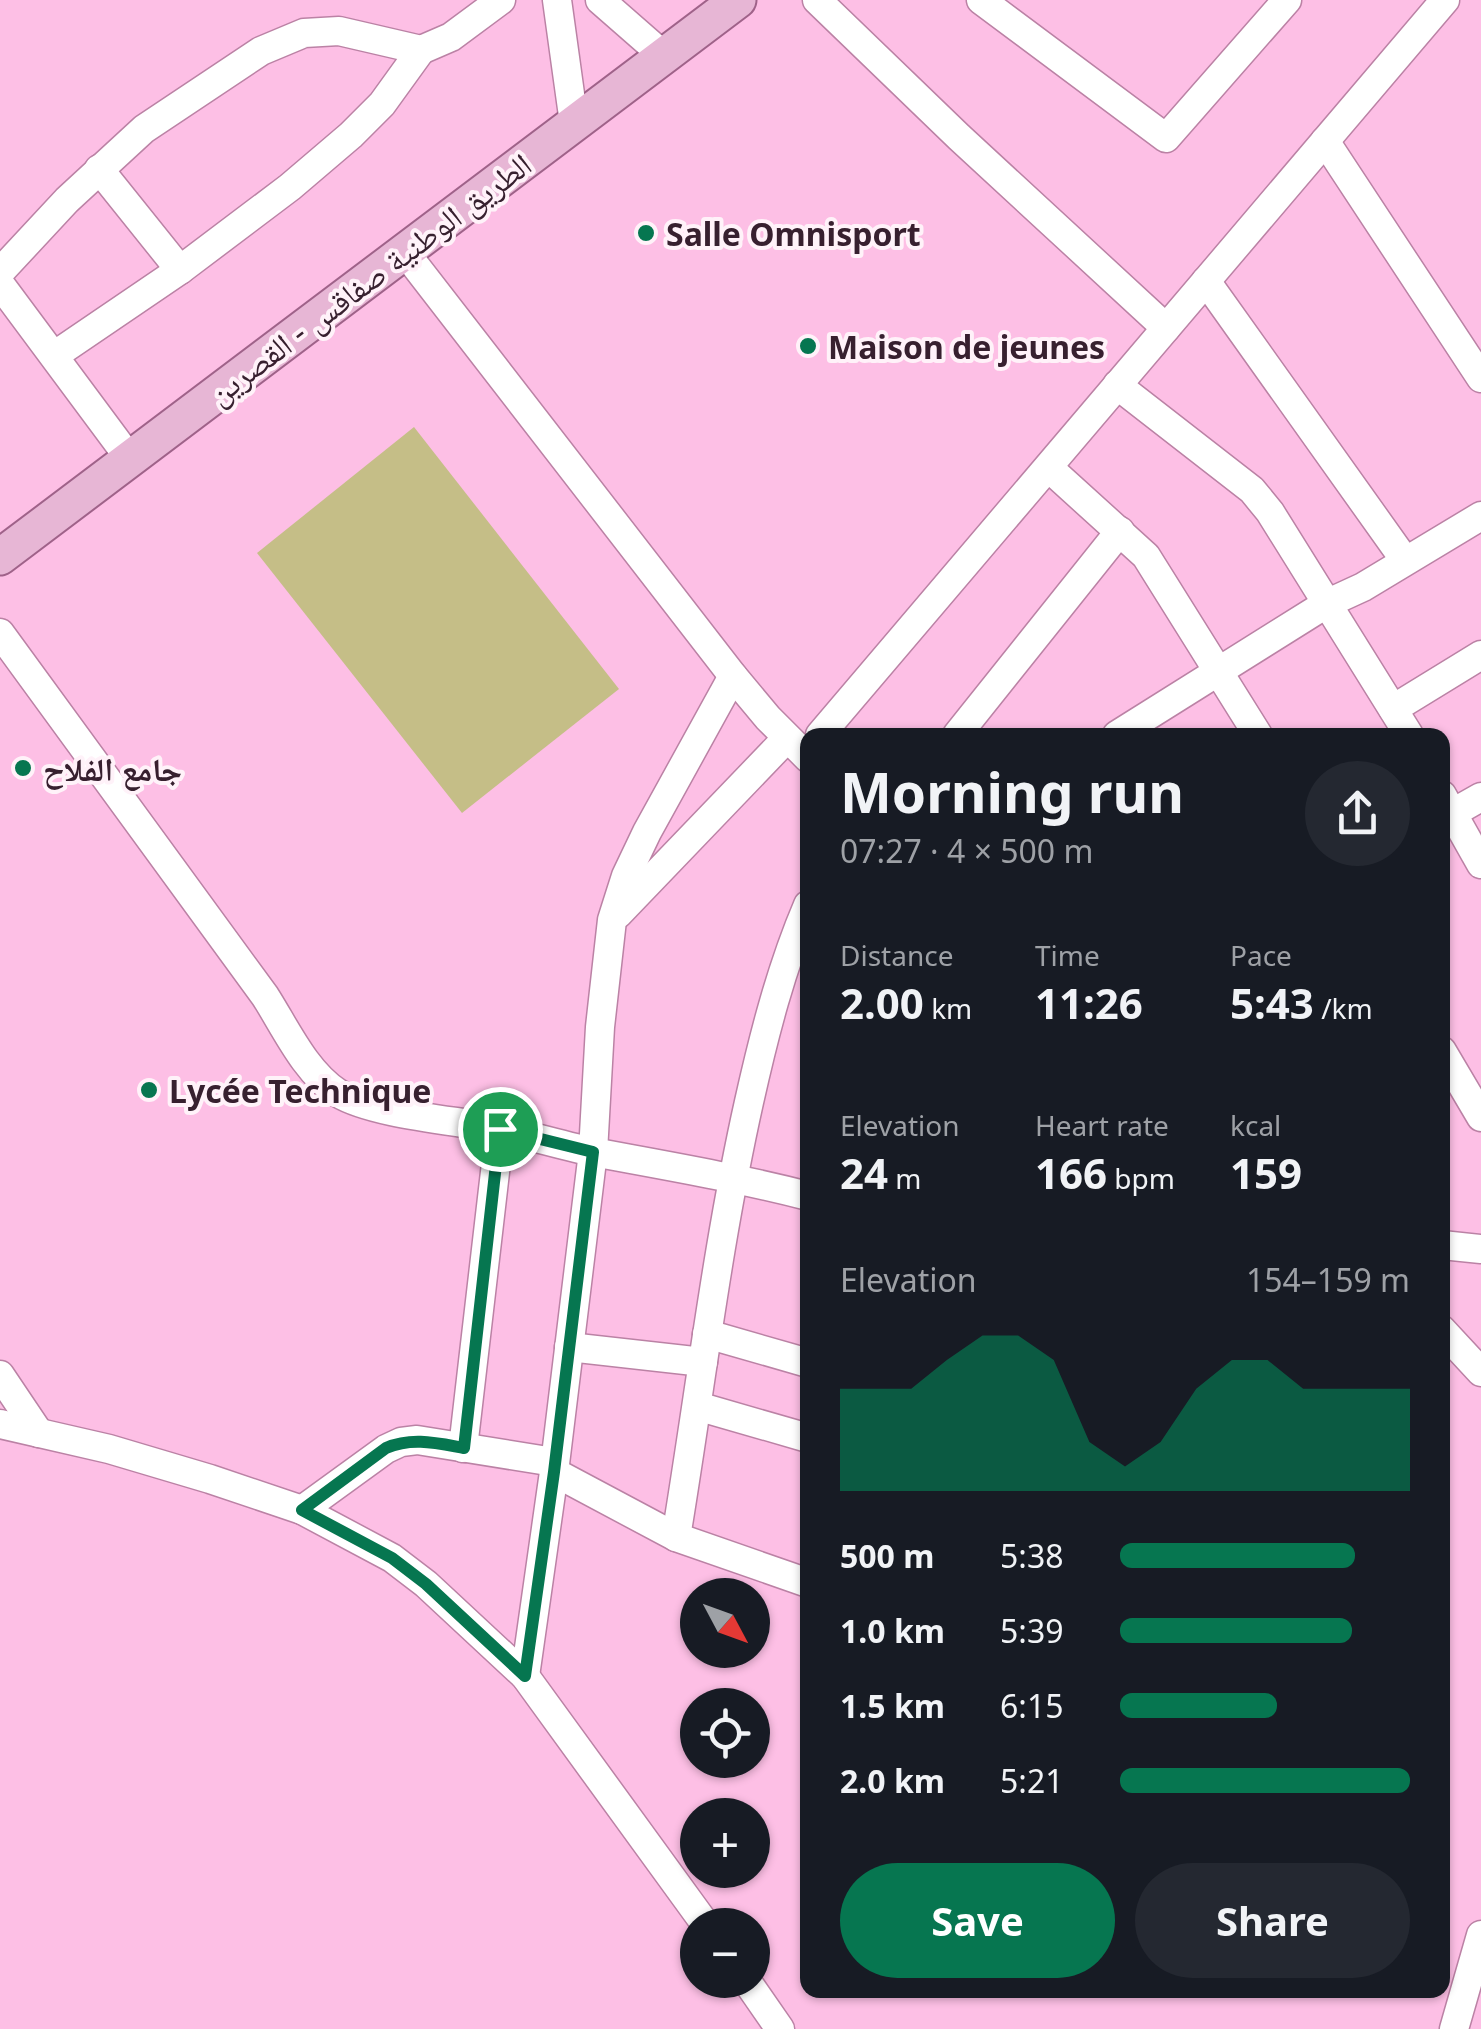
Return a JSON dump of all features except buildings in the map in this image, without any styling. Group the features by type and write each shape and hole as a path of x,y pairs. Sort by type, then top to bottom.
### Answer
{"main road":[{"name":"الطريق الوطنية صفاقس - القصرين","path":"0,557 738,0"}],"street":[{"path":"54,355 180,270 290,187 382,104 421,50 451,37 501,0"},
{"path":"558,0 574,123"},
{"path":"600,0 664,56"},
{"path":"817,0 959,138 1166,328"},
{"path":"981,0 1166,138 1287,0"},
{"path":"822,728 1049,468 1445,0"},
{"path":"0,272 99,169 144,129 261,51 304,34 339,31 421,50"},
{"path":"1325,141 1481,378"},
{"path":"99,169 180,270"},
{"path":"404,251 734,676 800,742"},
{"path":"1206,281 1404,559"},
{"path":"0,284 130,459"},
{"path":"1117,386 1252,490 1270,512 1405,728"},
{"path":"1049,468 1146,556 1254,728"},
{"path":"1128,728 1326,604 1481,516"},
{"path":"963,728 1120,532"},
{"path":"0,634 265,996 318,1075 337,1092 356,1101 800,1194"},
{"path":"1392,708 1481,655"},
{"path":"525,1676 593,1152 600,1026 612,920 626,876 647,832 734,676"},
{"path":"612,920 800,751"},
{"path":"1450,808 1481,797"},
{"path":"1450,818 1481,864"},
{"path":"676,1537 732,1177 762,1048 800,923"},
{"path":"1450,1065 1481,1118"},
{"path":"464,1448 500,1129"},
{"path":"1450,1245 1481,1249"},
{"path":"1450,1339 1481,1372"},
{"path":"569,1347 705,1348 800,1361"},
{"path":"0,1375 39,1432"},
{"path":"697,1406 800,1436"},
{"path":"0,1424 210,1478 302,1510 392,1558 426,1584 525,1676 694,1908"},
{"path":"302,1510 386,1448 416,1440 554,1467 676,1537 800,1580"},
{"path":"1454,2029 1481,1935"},
{"path":"758,1998 780,2029"}],"shaded area":[{"path":"414,427 619,689 462,813 257,553"}],"place":[{"name":"Salle Omnisport","path":"646,233"},
{"name":"Maison de jeunes","path":"808,346"},
{"name":"جامع الفلاح","path":"23,768"},
{"name":"Lycée Technique","path":"149,1090"}],"route":[{"path":"500,1129 593,1152 525,1676 426,1584 392,1558 302,1510 386,1448 401,1442 416,1440 464,1448 500,1129"}]}
